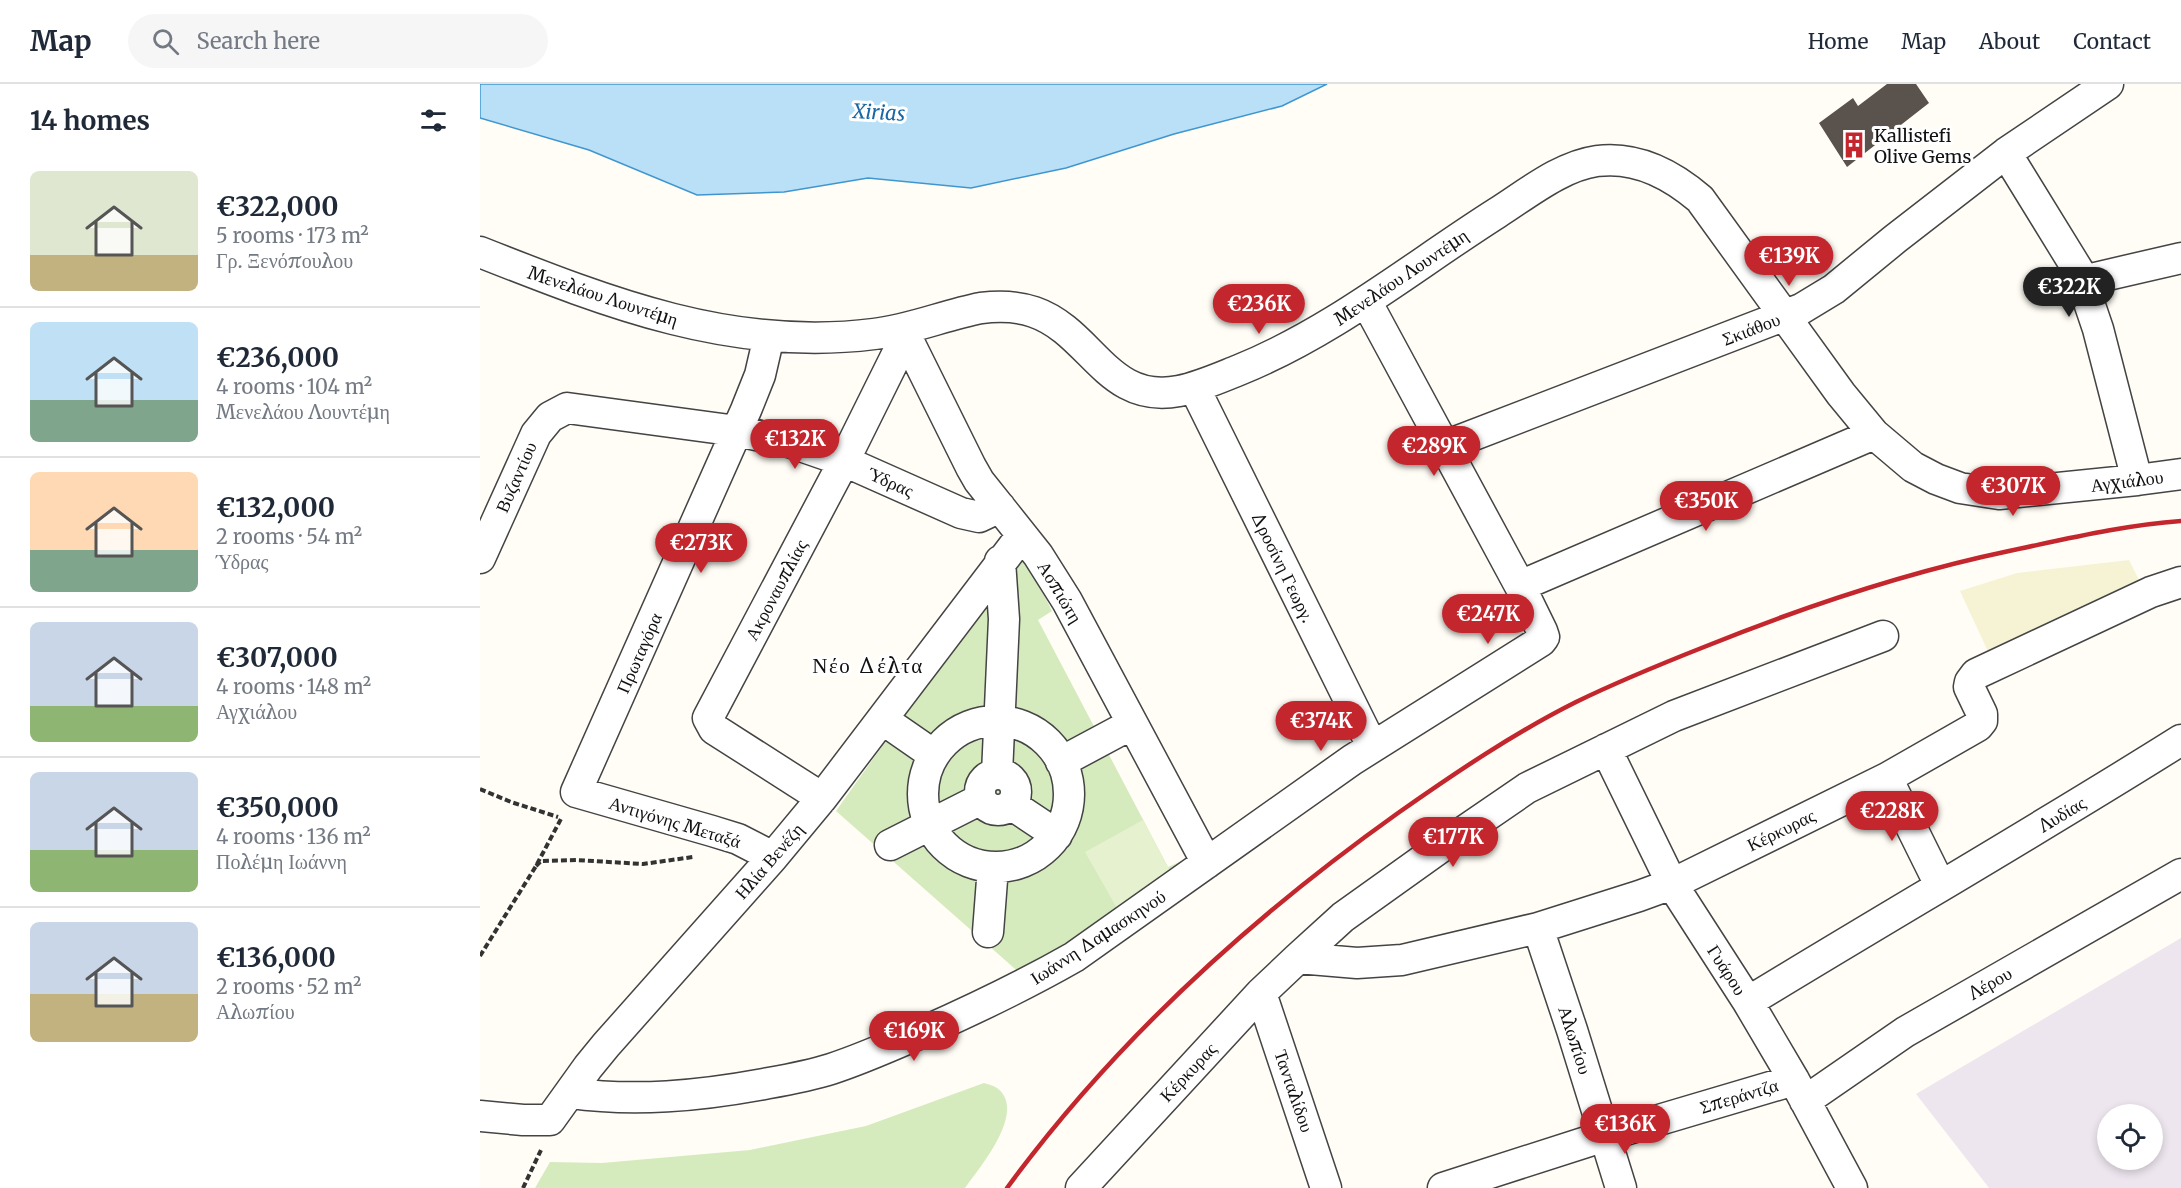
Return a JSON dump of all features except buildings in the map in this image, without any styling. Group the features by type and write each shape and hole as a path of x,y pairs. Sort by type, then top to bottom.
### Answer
{"street":[{"name":"Σκιάθου","path":"1445,446 1784,316 1834,289 1895,238 2006,153 2108,84"},
{"path":"2006,153 2070,256 2082,281 2098,329 2137,480"},
{"name":"Μενελάου Λουντέμη","path":"480,252 589,296 622,306 694,325 769,336 806,338 906,332 981,308 1024,309 1047,318 1066,331 1110,372 1136,389 1161,393 1194,387 1282,351 1331,325 1478,225 1552,178 1596,161 1618,160 1641,164 1656,170 1686,187 1700,200 1841,394 1874,434"},
{"path":"2082,281 2181,258"},
{"path":"1366,301 1520,586 1874,434"},
{"name":"Ακροναυπλίας","path":"822,798 714,729 708,718 844,461 906,332"},
{"name":"Ασπιώτη","path":"906,332 961,449 979,481 1038,555 1067,601 1207,863"},
{"name":"Πρωταγόρα","path":"569,805 737,431 759,375 769,336"},
{"name":"Δροσίνη Γεωργ.","path":"1194,387 1372,746"},
{"name":"Ύδρας","path":"567,408 737,431 789,442 844,461 961,513 979,517 1000,507"},
{"name":"Βυζαντίου","path":"480,558 536,434 550,417 567,408"},
{"name":"Αγχιάλου","path":"1874,434 1913,467 1960,488 1986,493 2012,493 2181,474"},
{"name":"Ηλία Βενέζη","path":"550,1120 606,1045 773,857 822,798 1022,535"},
{"path":"997,774 1004,619 1000,561"},
{"name":"Κέρκυρας","path":"1298,958 1357,963 1402,960 1538,928 1672,884 1887,778 1978,726 1982,722 1982,714 1969,687 1977,674 2151,592 2181,582"},
{"name":"Ιωάννη Δαμασκηνού","path":"570,1093 597,1097 635,1098 685,1096 765,1084 830,1070 909,1038 1027,983 1074,957 1372,746 1541,641 1543,634 1520,586"},
{"name":"Κέρκυρας","path":"1081,1188 1261,993 1343,917 1518,794 1674,716 1882,636"},
{"path":"882,719 934,755"},
{"path":"1000,722 1020,725 1033,731 1044,740 1061,762 1069,799 1067,812 1057,835 1047,846 1022,862 993,867 966,861 944,845 930,825 923,795 924,781 934,755 943,744 965,728 978,723 1000,722"},
{"path":"1061,762 1132,724"},
{"name":"Λυδίας","path":"1748,1002 1940,885 2095,795 2181,740"},
{"name":"Γυάρου","path":"1606,749 1672,884 1748,1002 1852,1188"},
{"path":"991,775 1003,775 1013,782 1016,794 1012,805 1001,811 995,811 984,805 981,800 980,788 991,775"},
{"path":"1887,778 1940,885"},
{"path":"890,845 981,800"},
{"name":"Αντιγόνης Μεταξά","path":"569,805 729,837 773,857"},
{"path":"1012,805 1057,835"},
{"path":"988,932 993,867"},
{"name":"Λέρου","path":"1799,1091 2181,874"},
{"name":"Αλωπίου","path":"1538,928 1621,1188"},
{"name":"Τανταλίδου","path":"1261,993 1326,1188"},
{"name":"Σπεράντζα","path":"1443,1188 1605,1136 1799,1091"},
{"path":"480,1116 550,1120"}],"path":[{"path":"480,789 511,802 569,805 536,866 480,956"},
{"path":"536,866 541,861 576,860 643,864 695,856"},
{"path":"523,1188 539,1156 550,1120"}],"shaded area":[{"path":"2129,560 2143,588 1991,658 1960,591 2017,573"},
{"path":"2181,938 2181,1188 1989,1188 1916,1094"}],"green space":[{"path":"1020,560 1028,563 1052,611 1038,620 1168,867 1184,860 1185,862 1022,975 836,811 934,673"},
{"path":"1143,820 1172,875 1118,910 1085,852"},
{"path":"984,1083 997,1088 1005,1098 1007,1111 998,1139 965,1188 535,1188 550,1162 602,1163 750,1150 866,1126"}],"water":[{"name":"Xirias","path":"480,84 1327,84 1282,106 1174,134 1066,168 971,188 868,178 784,192 697,195 589,150 480,118"}],"railway":[{"path":"1007,1188 1093,1082 1139,1033 1238,939 1290,895 1398,813 1507,740 1607,687 1741,632 1854,592 1970,560 2073,537 2181,521"}],"place":[{"name":"Kallistefi Olive Gems","path":"1854,145"}],"district":[{"name":"Νέο Δέλτα","path":"868,665"}]}
